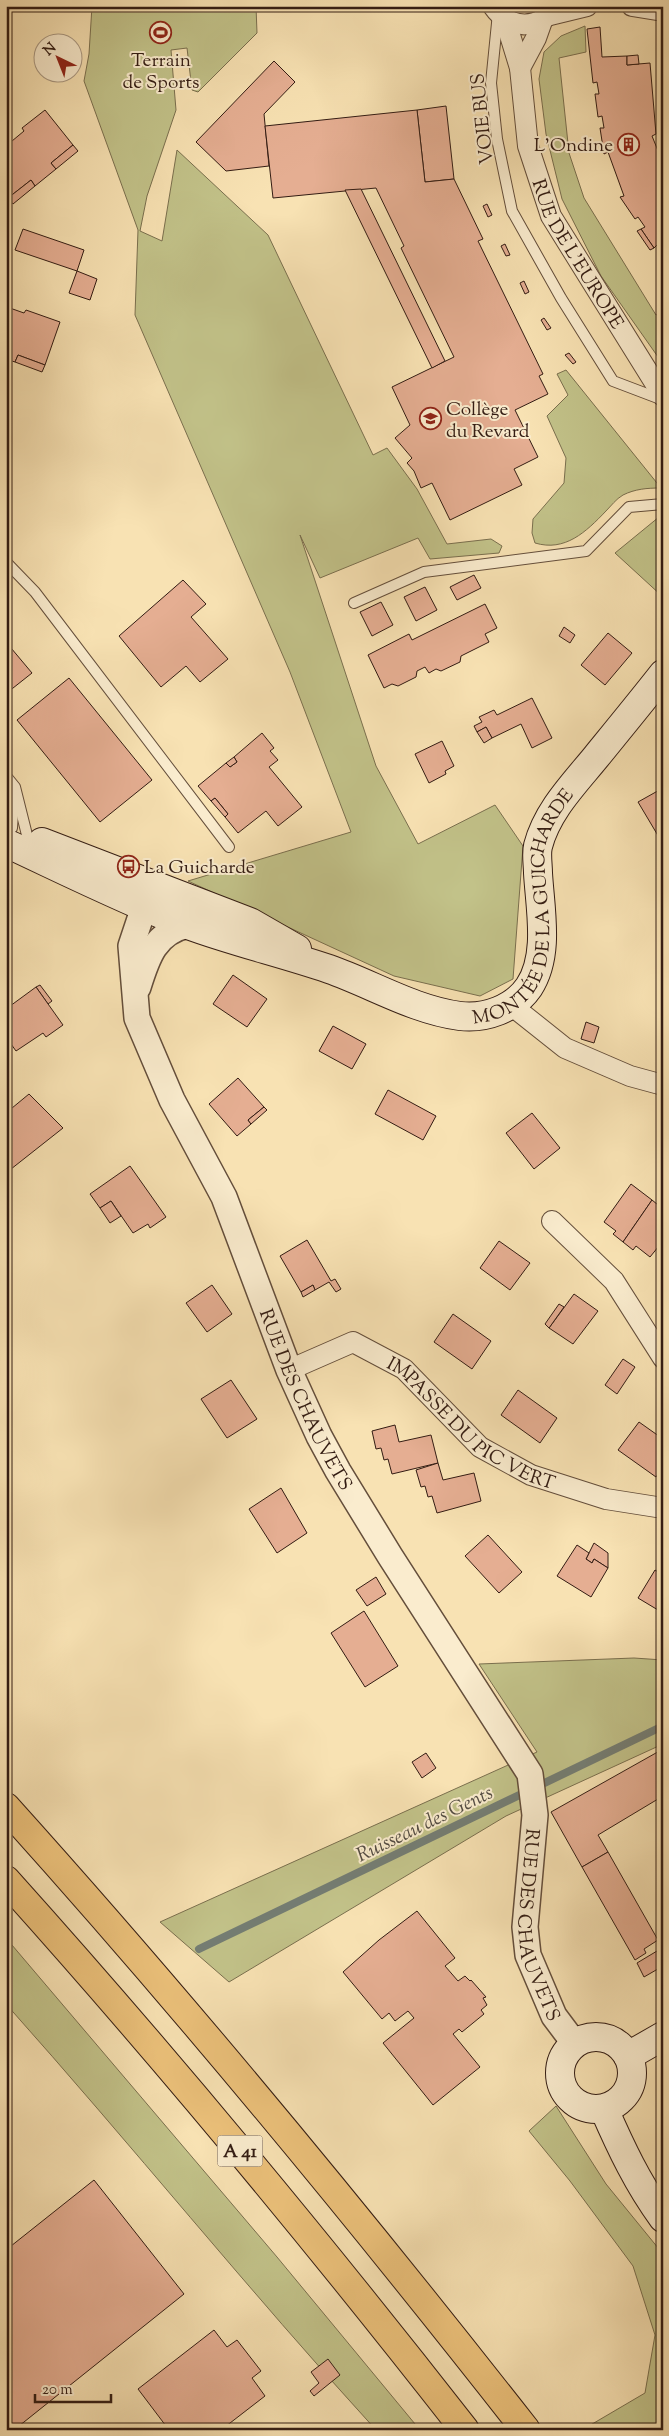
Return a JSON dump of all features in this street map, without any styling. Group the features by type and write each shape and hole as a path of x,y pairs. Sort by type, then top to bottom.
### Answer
{"highway":[{"name":"A 41","path":"6,1807 112,1925 211,2041 526,2430"},
{"name":"A 41","path":"6,1880 82,1964 274,2191 465,2430"}],"main road":[{"name":"MONTÉE DE LA GUICHARDE","path":"13,833 144,907 188,925 330,969 412,1002 460,1016 485,1016 511,1005 522,996 528,988 539,963 541,942 537,848 544,827 561,801 663,674"},
{"name":"MONTÉE DE LA GUICHARDE","path":"13,833 250,922 330,969"},
{"path":"628,2056 663,2036"},
{"path":"594,2037 604,2038 622,2048 628,2056 632,2066 629,2088 623,2097 604,2109 585,2108 569,2097 563,2088 560,2079 563,2059 575,2044 594,2037"},
{"path":"604,2109 627,2162 643,2191 663,2218"}],"street":[{"path":"498,13 522,25 549,14 587,6"},
{"path":"632,6 663,11"},
{"name":"RUE DE L'EUROPE","path":"498,13 520,68 528,146 551,216 663,396"},
{"path":"520,68 549,14"},
{"path":"144,907 179,895"},
{"name":"RUE DES CHAUVETS","path":"144,907 131,946 137,1018 172,1100 224,1197 289,1370 319,1436 338,1471 532,1786 535,1823 525,1928 528,1955 554,2016 575,2044"},
{"path":"134,999 154,944 177,927 188,925"},
{"path":"511,1005 565,1048 630,1076 663,1084"},
{"path":"552,1221 614,1281 663,1358"},
{"name":"IMPASSE DU PIC VERT","path":"289,1370 353,1342 404,1370 480,1447 531,1475 606,1499 663,1508"}],"lane":[{"name":"VOIE BUS","path":"498,13 491,83 497,139 512,211 561,298 613,381 663,400"},
{"path":"354,603 424,572 586,551 629,507 663,504"},
{"path":"6,562 35,592 229,847"},
{"path":"6,776 15,787 13,833"},
{"path":"13,833 15,787"}],"green space":[{"path":"92,6 256,6 257,33 198,92 192,90 187,48 171,50 176,110 147,196 140,231 162,241 177,150 268,235 373,455 387,448 417,489 447,544 491,539 502,546 499,553 430,559 418,538 320,578 300,535 376,766 418,844 495,805 523,846 513,979 480,996 394,976 188,881 351,832 290,672 135,315 138,230 84,81 89,54"},
{"path":"585,26 586,52 559,58 569,153 584,198 656,315 663,311 663,364 601,276 562,199 546,134 539,79 544,52 561,36"},
{"path":"566,370 661,488 641,489 623,495 583,533 556,545 546,545 535,543 532,533 533,519 564,483 566,458 547,416 568,395 557,374"},
{"path":"659,517 663,518 663,597 615,553"},
{"path":"634,1658 663,1660 663,1744 506,1816 229,1982 160,1922 537,1752 479,1664"},
{"path":"6,1938 277,2257 420,2430 376,2430 6,2004"},
{"path":"556,2106 606,2184 663,2254 663,2430 582,2430 645,2393 655,2335 633,2266 570,2181 529,2131"}],"building":[{"name":"L'Ondine","path":"600,27 602,57 627,56 627,65 650,63 656,134 652,136 663,163 663,254 657,245 654,248 641,229 645,227 638,217 635,219 620,197 624,196 608,152 604,154 600,128 604,128 602,116 598,117 595,94 599,94 597,82 593,83 587,29"},
{"path":"638,55 639,64 627,65 627,56"},
{"path":"274,61 295,82 264,114 269,166 226,171 196,142"},
{"path":"446,106 454,179 425,182 417,110"},
{"path":"45,110 73,145 51,163 56,169 35,186 31,180 8,198 6,196 6,146 24,131 22,128"},
{"path":"417,110 425,182 454,179 483,239 478,241 543,374 539,376 548,394 515,410 538,457 514,469 522,485 450,520 432,483 421,488 414,471 407,463 412,458 395,438 410,425 392,387 454,357 401,248 404,246 376,188 273,198 265,126"},
{"path":"73,145 78,151 56,169 51,163"},
{"path":"31,180 35,186 13,204 8,198"},
{"path":"361,189 445,361 432,368 345,190"},
{"path":"487,204 492,215 488,217 483,206"},
{"path":"23,229 84,250 77,271 15,250"},
{"path":"641,229 654,248 650,250 637,231"},
{"path":"505,244 510,255 506,256 501,246"},
{"path":"77,271 97,279 90,300 69,293"},
{"path":"524,281 529,292 525,294 520,283"},
{"path":"6,303 7,307 24,313 26,310 60,322 45,365 18,355 15,362 6,359"},
{"path":"544,318 551,328 547,330 541,320"},
{"path":"569,353 576,362 573,364 565,355"},
{"path":"18,355 45,365 42,372 15,362"},
{"path":"474,575 481,588 457,600 450,587"},
{"path":"183,580 206,604 191,617 228,659 200,682 186,666 161,687 119,636"},
{"path":"425,587 437,610 416,621 404,597"},
{"path":"381,602 393,625 372,636 360,612"},
{"path":"485,604 497,628 485,634 489,642 461,656 460,662 441,671 436,669 429,673 425,667 417,671 416,677 398,686 392,684 384,688 368,655 409,634 412,640"},
{"path":"564,627 575,635 570,643 559,636"},
{"path":"608,633 632,653 605,685 581,665"},
{"path":"6,642 32,673 8,692 6,690"},
{"path":"69,678 152,780 100,822 17,720"},
{"path":"532,698 552,738 532,748 521,724 492,738 486,727 477,732 474,726 482,722 479,717 494,710 497,715"},
{"path":"486,727 492,738 484,743 477,732"},
{"path":"262,733 274,748 270,751 278,760 269,767 302,807 278,826 266,811 238,833 225,817 228,814 215,798 211,801 198,786 226,763 230,767 237,762 234,757"},
{"path":"442,741 454,766 445,771 446,774 429,783 415,754"},
{"path":"234,757 237,762 230,767 226,763"},
{"path":"663,788 663,844 638,802"},
{"path":"215,798 228,814 225,817 211,801"},
{"path":"233,975 267,999 247,1027 213,1004"},
{"path":"40,985 52,1001 48,1004 36,987"},
{"path":"36,987 63,1025 46,1037 43,1033 16,1051 6,1037 6,1009"},
{"path":"586,1022 599,1027 594,1043 581,1039"},
{"path":"333,1026 366,1044 352,1069 319,1051"},
{"path":"238,1078 264,1107 248,1120 251,1124 237,1136 209,1104"},
{"path":"388,1090 436,1116 423,1140 375,1114"},
{"path":"29,1094 63,1128 6,1173 6,1113"},
{"path":"264,1107 267,1110 251,1124 248,1120"},
{"path":"532,1113 560,1148 534,1169 506,1133"},
{"path":"130,1166 166,1217 150,1228 148,1224 133,1233 111,1201 100,1208 90,1194"},
{"path":"631,1184 652,1200 623,1242 613,1234 616,1231 604,1222"},
{"path":"652,1200 663,1209 663,1241 650,1257 636,1246 633,1250 623,1242"},
{"path":"111,1201 121,1216 110,1223 100,1208"},
{"path":"307,1240 331,1281 335,1279 341,1289 336,1292 329,1282 315,1290 313,1285 301,1292 280,1256"},
{"path":"499,1241 530,1263 510,1290 480,1268"},
{"path":"212,1285 232,1314 207,1332 186,1303"},
{"path":"313,1285 315,1290 303,1297 301,1292"},
{"path":"574,1294 598,1311 573,1344 549,1328"},
{"path":"559,1304 564,1307 549,1328 545,1324"},
{"path":"453,1314 491,1341 472,1369 434,1342"},
{"path":"623,1359 635,1367 617,1394 605,1385"},
{"path":"231,1380 257,1419 227,1438 201,1399"},
{"path":"518,1390 557,1418 540,1443 501,1415"},
{"path":"639,1422 663,1439 663,1467 656,1477 618,1450"},
{"path":"395,1425 399,1442 431,1435 438,1463 392,1474 388,1459 384,1460 381,1448 376,1449 372,1431"},
{"path":"438,1463 443,1480 474,1473 481,1501 437,1513 432,1496 428,1497 425,1486 421,1487 416,1470"},
{"path":"281,1488 307,1533 277,1553 249,1509"},
{"path":"488,1535 522,1572 499,1593 465,1556"},
{"path":"594,1543 608,1553 608,1568 594,1559 592,1563 586,1559"},
{"path":"577,1545 589,1553 586,1559 592,1563 594,1559 608,1568 591,1597 557,1576"},
{"path":"655,1570 663,1575 663,1613 638,1598"},
{"path":"376,1577 386,1594 367,1606 356,1590"},
{"path":"364,1611 398,1666 365,1687 331,1633"},
{"path":"663,1749 663,1796 598,1835 608,1852 582,1867 551,1812"},
{"path":"426,1753 436,1768 422,1778 412,1762"},
{"path":"608,1852 658,1940 644,1949 646,1953 635,1960 582,1867"},
{"path":"417,1911 455,1958 445,1966 458,1981 465,1976 471,1980 486,1997 483,1998 487,2005 481,2010 484,2014 462,2032 459,2029 453,2034 480,2067 433,2105 383,2043 414,2018 408,2011 395,2021 389,2013 382,2019 343,1972 379,1940"},
{"path":"657,1951 663,1959 663,1966 644,1977 637,1963"},
{"path":"94,2180 184,2294 14,2430 6,2430 6,2250"},
{"path":"214,2330 227,2347 237,2340 261,2371 252,2378 265,2396 221,2430 169,2430 138,2389"},
{"path":"328,2359 340,2375 314,2396 310,2391 319,2383 311,2372"}],"waterway":[{"name":"Ruisseau des Gents","path":"199,1949 663,1726"}],"place":[{"name":"Terrain de Sports","path":"161,33"},
{"name":"L'Ondine","path":"629,144"},
{"name":"Collège du Revard","path":"430,419"},
{"name":"La Guicharde","path":"128,866"}]}
